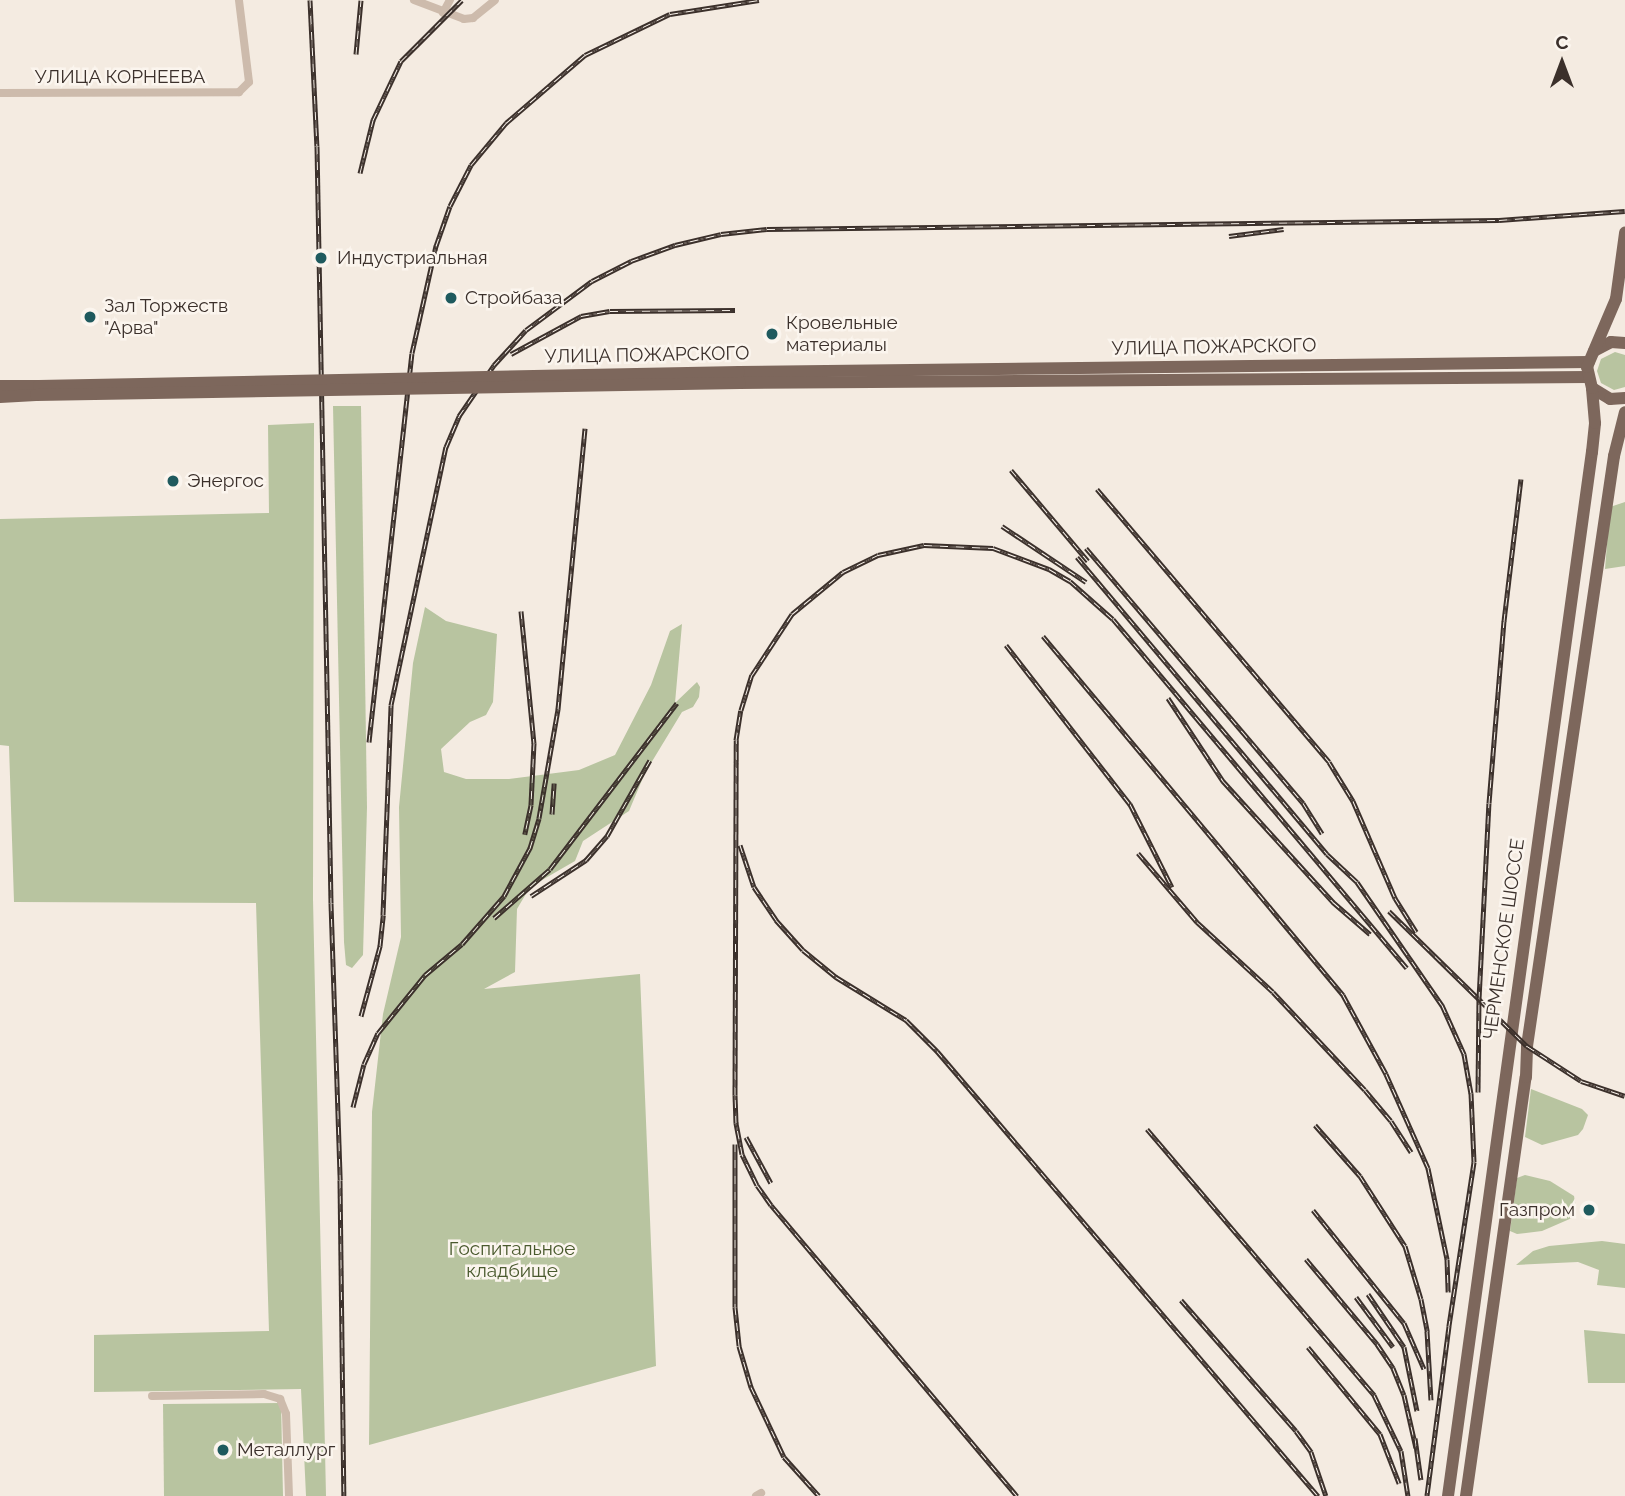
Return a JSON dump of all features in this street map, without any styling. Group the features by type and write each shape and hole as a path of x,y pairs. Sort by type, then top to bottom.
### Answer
{"main road":[{"name":"ЧЕРМЕНСКОЕ ШОССЕ","path":"1448,1496 1592,452 1595,423 1590,358 1616,299 1625,233"},
{"path":"1590,358 1603,344 1625,343"},
{"name":"УЛИЦА ПОЖАРСКОГО","path":"0,387 38,391 1590,358"},
{"name":"УЛИЦА ПОЖАРСКОГО","path":"739,377 1590,383"},
{"path":"1590,383 1610,399 1625,398"},
{"name":"УЛИЦА ПОЖАРСКОГО","path":"0,397 38,391"},
{"name":"ЧЕРМЕНСКОЕ ШОССЕ","path":"1466,1496 1526,1077 1527,1046 1614,456 1625,412"}],"street":[{"name":"УЛИЦА КОРНЕЕВА","path":"0,93 239,92 249,82 239,0"},
{"path":"414,0 443,13 473,18 495,0"},
{"path":"443,13 450,0"},
{"path":"152,1396 264,1394 280,1399 286,1414 289,1496"}],"green space":[{"path":"1615,352 1625,355 1625,387 1614,390 1601,383 1597,371 1601,359"},
{"path":"333,406 361,406 367,807 363,955 352,968 346,965 344,942"},
{"path":"314,423 313,899 326,1496 306,1496 301,1389 94,1392 94,1335 269,1331 256,903 14,902 9,746 0,745 0,519 269,513 268,425"},
{"path":"1625,502 1625,566 1605,569 1610,507"},
{"name":"Госпитальное кладбище","path":"425,607 446,621 497,634 493,702 486,715 470,722 441,749 444,772 466,779 509,779 579,770 615,755 651,685 670,631 682,624 675,703 697,682 700,687 699,697 693,707 682,712 645,773 629,811 583,841 575,861 530,887 517,909 515,972 484,989 640,974 656,1366 369,1445 372,1112 383,1014 401,937 399,807 413,663"},
{"path":"1531,1089 1582,1109 1588,1115 1578,1135 1542,1145 1525,1137"},
{"path":"1525,1175 1550,1181 1574,1196 1576,1208 1572,1218 1542,1231 1517,1234 1510,1231 1517,1178"},
{"path":"1602,1241 1625,1244 1625,1288 1597,1285 1599,1270 1578,1262 1516,1265 1533,1251 1549,1246"},
{"path":"1584,1330 1625,1334 1625,1383 1588,1383"},
{"name":"Металлург","path":"281,1403 283,1496 164,1496 163,1404"}],"railway":[{"path":"310,0 317,146 331,903 340,1180 344,1496"},
{"path":"356,54 361,0"},
{"path":"360,173 373,120 401,61 462,0"},
{"path":"369,742 412,353 436,246 450,206 471,165 506,123 585,55 670,14 759,0"},
{"path":"361,1016 380,946 383,915 391,705 446,447 459,416 494,365 526,330 592,281 631,261 675,245 721,234 767,229 1499,220 1625,211"},
{"path":"1229,236 1284,229"},
{"path":"511,354 581,316 610,311 735,310"},
{"path":"353,1107 364,1064 378,1033 425,975 462,944 504,896 530,848 539,818 558,709 585,428"},
{"path":"1011,470 1088,561"},
{"path":"1478,1092 1479,999 1489,803 1504,621 1521,479"},
{"path":"1097,489 1329,762 1353,801 1395,898 1416,932"},
{"path":"1002,526 1086,582"},
{"path":"1017,1496 771,1205 757,1185 742,1154 736,1123 735,1095 736,740 741,710 752,675 792,614 843,572 878,555 924,545 993,548 1049,569 1070,581 1113,619 1407,968"},
{"path":"1086,548 1303,803 1322,834"},
{"path":"1077,557 1327,854 1357,882 1442,1005 1464,1054 1471,1093 1474,1162 1427,1496"},
{"path":"521,611 534,743 531,805 525,834"},
{"path":"1043,636 1343,995 1386,1074 1428,1168 1447,1259 1448,1292"},
{"path":"1006,645 1130,804 1172,887"},
{"path":"1168,698 1223,781 1333,902 1370,934"},
{"path":"494,918 550,869 677,703"},
{"path":"531,896 586,860 607,836 650,760"},
{"path":"552,814 554,783"},
{"path":"740,845 754,887 776,920 803,950 836,977 906,1020 937,1051 1318,1496"},
{"path":"1138,853 1197,922 1273,992 1365,1090 1391,1121 1411,1152"},
{"path":"1389,911 1527,1046 1581,1081 1625,1096"},
{"path":"1315,1125 1360,1176 1405,1246 1421,1299 1427,1331 1431,1400"},
{"path":"1147,1129 1374,1395 1401,1451 1408,1496"},
{"path":"746,1137 771,1183"},
{"path":"735,1144 735,1307 739,1346 751,1387 784,1457 819,1496"},
{"path":"1313,1210 1404,1323 1424,1369"},
{"path":"1306,1259 1377,1344 1393,1368 1404,1395 1416,1448"},
{"path":"1368,1294 1404,1347 1417,1411"},
{"path":"1356,1297 1393,1347"},
{"path":"1181,1300 1296,1431 1311,1452 1326,1496"},
{"path":"1308,1347 1380,1434 1399,1483"},
{"path":"1415,1438 1421,1480"}],"place":[{"name":"Индустриальная","path":"321,258"},
{"name":"Стройбаза","path":"451,298"},
{"name":"Зал Торжеств \"Арва\"","path":"90,317"},
{"name":"Кровельные материалы","path":"772,334"},
{"name":"Энергос","path":"173,481"},
{"name":"Газпром","path":"1589,1210"},
{"name":"Металлург","path":"223,1450"}]}
